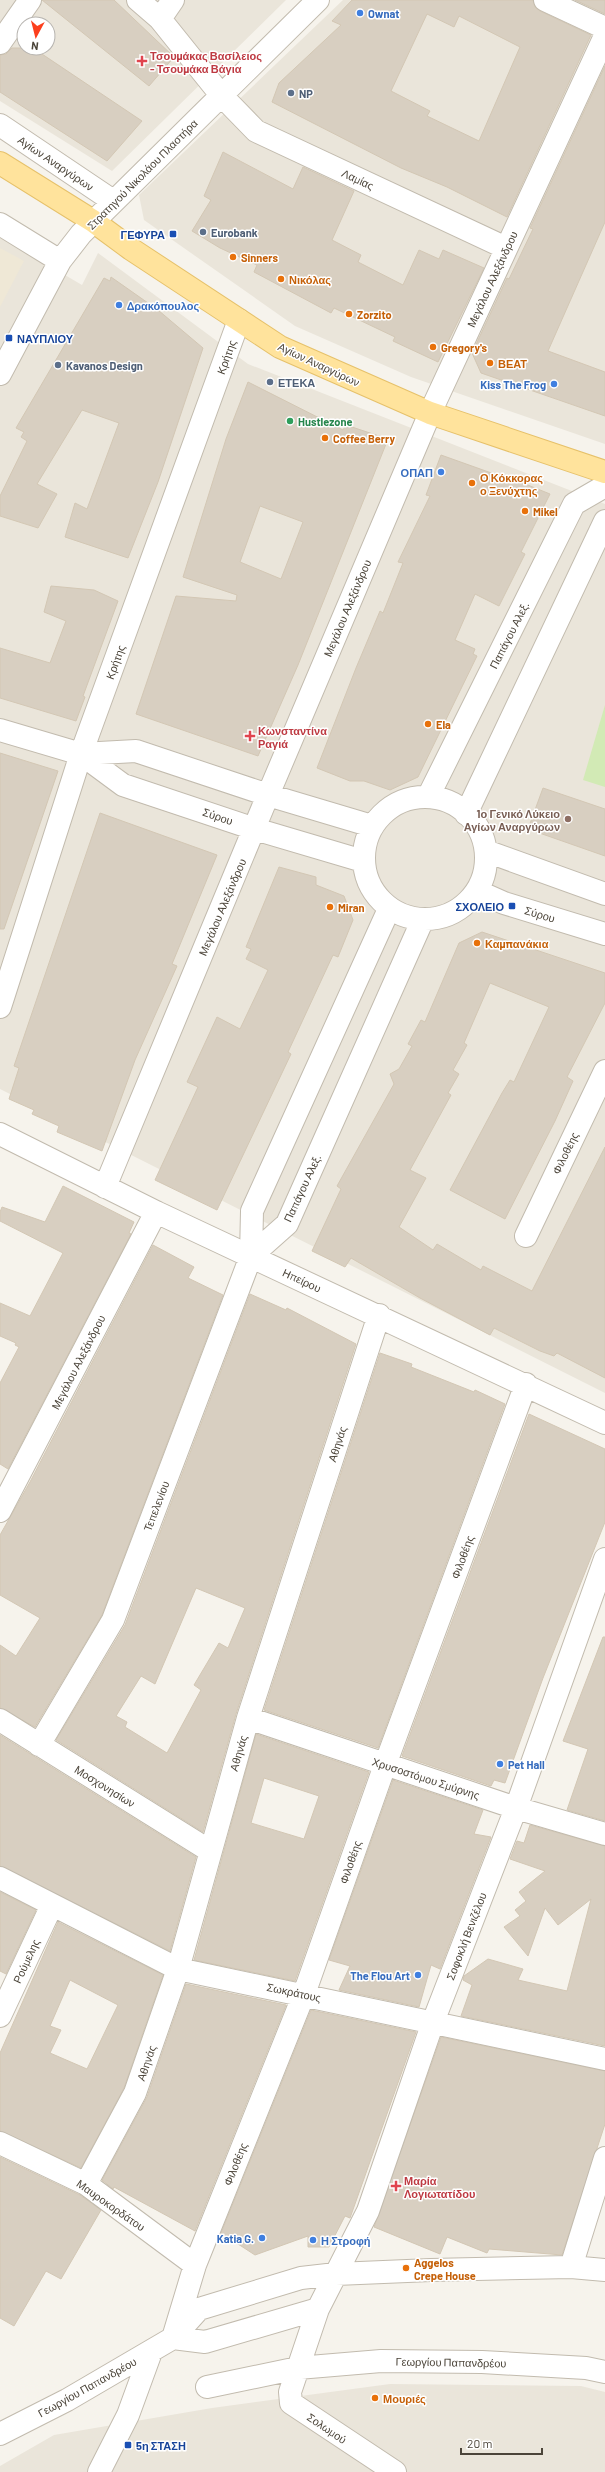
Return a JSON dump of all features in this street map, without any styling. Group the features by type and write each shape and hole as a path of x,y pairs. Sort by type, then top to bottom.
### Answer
{"main road":[{"name":"Αγίων Αναργύρων","path":"0,163 93,221 131,249 280,348 430,413 605,472"}],"street":[{"path":"0,43 30,0"},
{"name":"Λαμίας","path":"138,0 160,19 221,95 256,131 506,248"},
{"path":"160,19 173,0"},
{"name":"Στρατηγού Νικολάου Πλαστήρα","path":"0,374 60,262 93,221 318,0"},
{"path":"545,0 605,28"},
{"name":"Μεγάλου Αλεξάνδρου","path":"105,1187 268,795 430,413 605,36"},
{"name":"Αγίων Αναργύρων","path":"0,125 113,201"},
{"path":"0,224 60,262"},
{"name":"Κρήτης","path":"0,1007 81,754 239,320"},
{"name":"Παπάγου Αλεξ.","path":"428,797 574,504 605,486"},
{"path":"466,814 605,522"},
{"name":"Σύρου","path":"0,730 81,754 136,751 268,795 372,826"},
{"name":"Σύρου","path":"81,754 123,785 255,829 363,861"},
{"path":"428,797 451,803 466,814 472,819 482,834 486,851 485,872 477,892 464,905 448,915 423,919 405,916 389,909 372,889 363,861 367,838 372,826 389,809 406,800 428,797"},
{"path":"486,851 605,894"},
{"name":"Σύρου","path":"477,892 504,903 605,934"},
{"path":"251,1256 252,1210 389,909"},
{"name":"Παπάγου Αλεξ.","path":"251,1256 287,1224 423,919"},
{"name":"Φιλοθέης","path":"526,1236 605,1071"},
{"name":"Ηπείρου","path":"0,1134 156,1212 526,1384 605,1423"},
{"name":"Μεγάλου Αλεξάνδρου","path":"0,1511 6,1488 156,1212"},
{"name":"Τεπελενίου","path":"39,1745 113,1620 251,1256"},
{"name":"Αθηνάς","path":"86,2184 135,2094 178,1969 248,1718 379,1316"},
{"name":"Φιλοθέης","path":"173,2338 195,2265 304,1994 384,1765 526,1384"},
{"name":"Σοφοκλή Βενιζέλου","path":"318,2309 368,2211 433,2022 516,1808 605,1559"},
{"name":"Χρυσοστόμου Σμύρνης","path":"248,1718 384,1765 516,1808 605,1834"},
{"name":"Μοσχονησίων","path":"0,1720 210,1851"},
{"name":"Σωκράτους","path":"0,1878 178,1969 304,1994 605,2059"},
{"name":"Ρούμελης","path":"0,2016 52,1905"},
{"name":"Μαυροκορδάτου","path":"0,2143 86,2184 195,2265"},
{"path":"571,2267 605,2158"},
{"name":"Γεωργίου Παπανδρέου","path":"0,2434 67,2400 151,2352 173,2338 199,2309 301,2278 336,2274 571,2267 605,2270"},
{"path":"173,2338 205,2342 318,2309"},
{"path":"298,2368 318,2309"},
{"path":"99,2472 128,2415 151,2352"},
{"name":"Γεωργίου Παπανδρέου","path":"207,2387 298,2368 381,2361 482,2362 586,2368 605,2372"},
{"name":"Σολωμού","path":"298,2368 290,2392 291,2403 364,2464 394,2472"}],"shaded area":[{"path":"0,0 286,0 112,171 0,101"},
{"path":"343,0 605,0 605,444 411,377 295,326 144,220 139,195"},
{"path":"0,237 82,285 98,253 248,364 605,504 605,1393 0,1089"},
{"path":"0,248 24,261 0,307"},
{"path":"390,2384 581,2386 605,2392 605,2472 0,2472 0,2466 54,2435 212,2408"}],"green space":[{"path":"605,705 605,787 583,780"}],"building":[{"path":"42,0 114,0 174,57 149,86"},
{"path":"352,0 533,0 535,7 540,11 591,35 507,217 447,187 401,168 272,102 279,83 341,25 332,21","holes":["427,14 454,27 459,16 520,47 479,141 427,116 430,111 391,91"]},
{"path":"575,0 605,0 605,14"},
{"path":"12,48 16,48 16,56 45,56 142,121 107,161 0,92 0,55 6,54"},
{"path":"605,66 605,222 548,351 605,372 605,416 481,373 472,353 507,278 509,279 533,229 530,228"},
{"path":"223,152 293,189 303,167 354,191 332,240 361,255 358,262 403,285 419,250 439,259 443,250 484,268 438,362 393,341 395,337 334,308 331,313 254,272 257,265 220,248 192,231 211,200 204,196"},
{"path":"111,277 158,310 203,348 158,482 128,558 65,537 75,503 87,509 119,423 82,410 37,484 57,494 38,528 0,516 0,496 27,441 21,437 24,432 16,428 104,278 110,281"},
{"path":"248,382 343,430 346,425 388,439 298,665 258,756 136,714 176,596 236,601 237,595 183,577 226,439","holes":["260,506 303,522 281,579 240,562"]},
{"path":"441,455 497,475 498,473 550,494 521,552 525,554 499,606 475,594 455,640 475,649 473,654 477,656 418,777 390,790 364,781 350,781 317,768 356,668 380,611 383,613 403,563 398,562 430,496 426,495"},
{"path":"51,586 94,590 118,601 83,696 85,697 76,721 0,698 0,648 50,663 66,621 44,612"},
{"path":"0,753 58,771 4,929 0,929"},
{"name":"1ο Γενικό Λύκειο Αγίων Αναργύρων","path":"543,788 605,809 605,856 528,829"},
{"path":"100,813 217,855 172,964 177,966 135,1060 102,1151 57,1132 59,1126 32,1114 34,1110 9,1099 19,1068 14,1066"},
{"path":"279,867 316,877 316,885 344,896 353,920 338,957 333,955 288,1052 291,1054 217,1210 155,1180 198,1087 187,1082 217,1017 240,1029 268,970 246,959 251,949 246,947"},
{"path":"482,932 605,973 605,1003 567,1077 573,1081 555,1121 505,1219 450,1190 502,1093 510,1080 514,1082 549,1007 490,983 464,1043 467,1045 453,1070 459,1074 448,1093 451,1095 410,1170 426,1178 399,1227 433,1250 437,1244 481,1270 483,1266 532,1291 605,1147 605,1378 557,1353 554,1356 540,1351 494,1328 490,1335 420,1298 351,1258 345,1267 312,1251 341,1189 337,1186 394,1084 390,1074 399,1069 412,1046 408,1044 421,1020 425,1022 459,943"},
{"path":"63,1186 134,1222 129,1233 131,1234 8,1469 0,1464 0,1383 19,1347 15,1345 16,1343 0,1336 0,1303 30,1316 63,1253 0,1221 0,1212 2,1207 45,1222"},
{"path":"153,1245 194,1267 188,1278 223,1295 102,1615 35,1727 0,1708 0,1645 16,1656 40,1618 0,1595 0,1535 30,1482"},
{"path":"250,1294 286,1310 287,1308 356,1344 236,1714 203,1832 56,1740 125,1625","holes":["196,1588 245,1608 228,1648 219,1643 194,1685 201,1690 167,1753 125,1727 127,1722 116,1716 141,1676 155,1684"]},
{"path":"380,1353 412,1364 411,1367 474,1392 475,1390 505,1404 378,1748 264,1710"},
{"path":"529,1414 605,1449 605,1522 543,1678 505,1783 494,1780 491,1786 402,1756"},
{"path":"603,1637 605,1637 605,1821 567,1810 588,1749 563,1741"},
{"path":"256,1734 369,1772 295,1981 194,1960","holes":["264,1778 319,1796 304,1839 251,1823"]},
{"path":"0,1735 196,1857 170,1951 0,1866"},
{"path":"393,1780 483,1810 474,1834 491,1837 440,1969 431,1965 419,2007 339,1990 350,1966 329,1960"},
{"path":"530,1825 605,1846 605,2046 461,2016 472,1985 463,1980 464,1976 488,1959 523,1969 518,1980 567,1991 591,1899 558,1925 545,1908 528,1956 504,1927 520,1916 515,1910 526,1901 519,1892 545,1871 510,1859 517,1841 524,1843"},
{"path":"0,1892 36,1910 6,1974 0,1971"},
{"path":"58,1922 163,1975 124,2088 81,2168 0,2131 0,2053","holes":["70,1980 118,2005 87,2069 50,2053 61,2030 50,2026"]},
{"path":"186,1984 286,2005 195,2231 114,2187 113,2189 102,2180 147,2097"},
{"path":"311,2010 416,2032 350,2218 345,2216 329,2247 308,2247 308,2236 255,2255 221,2233"},
{"path":"441,2037 605,2071 605,2124 562,2255 489,2249 487,2253 447,2237 440,2254 374,2227"},
{"path":"0,2157 80,2195 101,2210 61,2279 46,2271 14,2326 0,2318"}],"place":[{"name":"Ownat","path":"360,13"},
{"name":"Τσουμάκας Βασίλειος - Τσουμάκα Βάγια","path":"142,61"},
{"name":"NP","path":"291,93"},
{"name":"Eurobank","path":"203,232"},
{"name":"ΓΕΦΥΡΑ","path":"173,234"},
{"name":"Sinners","path":"233,257"},
{"name":"Νικόλας","path":"281,279"},
{"name":"Δρακόπουλος","path":"119,305"},
{"name":"Zorzito","path":"349,314"},
{"name":"ΝΑΥΠΛΙΟΥ","path":"9,338"},
{"name":"Gregory's","path":"433,347"},
{"name":"ΒΕΑΤ","path":"490,363"},
{"name":"Kavanos Design","path":"58,365"},
{"name":"ΕΤΕΚΑ","path":"270,382"},
{"name":"Kiss The Frog","path":"554,384"},
{"name":"Hustlezone","path":"290,421"},
{"name":"Coffee Berry","path":"325,438"},
{"name":"ΟΠΑΠ","path":"441,472"},
{"name":"Ο Κόκκορας ο Ξενύχτης","path":"472,483"},
{"name":"Mikel","path":"525,511"},
{"name":"Ela","path":"428,724"},
{"name":"Κωνσταντίνα Ραγιά","path":"250,736"},
{"name":"1ο Γενικό Λύκειο Αγίων Αναργύρων","path":"568,819"},
{"name":"ΣΧΟΛΕΙΟ","path":"512,906"},
{"name":"Miran","path":"330,907"},
{"name":"Καμπανάκια","path":"477,943"},
{"name":"Pet Hall","path":"500,1764"},
{"name":"The Flou Art","path":"418,1975"},
{"name":"Μαρία Λογιωτατίδου","path":"396,2186"},
{"name":"Katia G.","path":"262,2238"},
{"name":"Η Στροφή","path":"313,2240"},
{"name":"Aggelos Crepe House","path":"406,2268"},
{"name":"Μουριές","path":"375,2398"},
{"name":"5η ΣΤΑΣΗ","path":"128,2445"}]}
